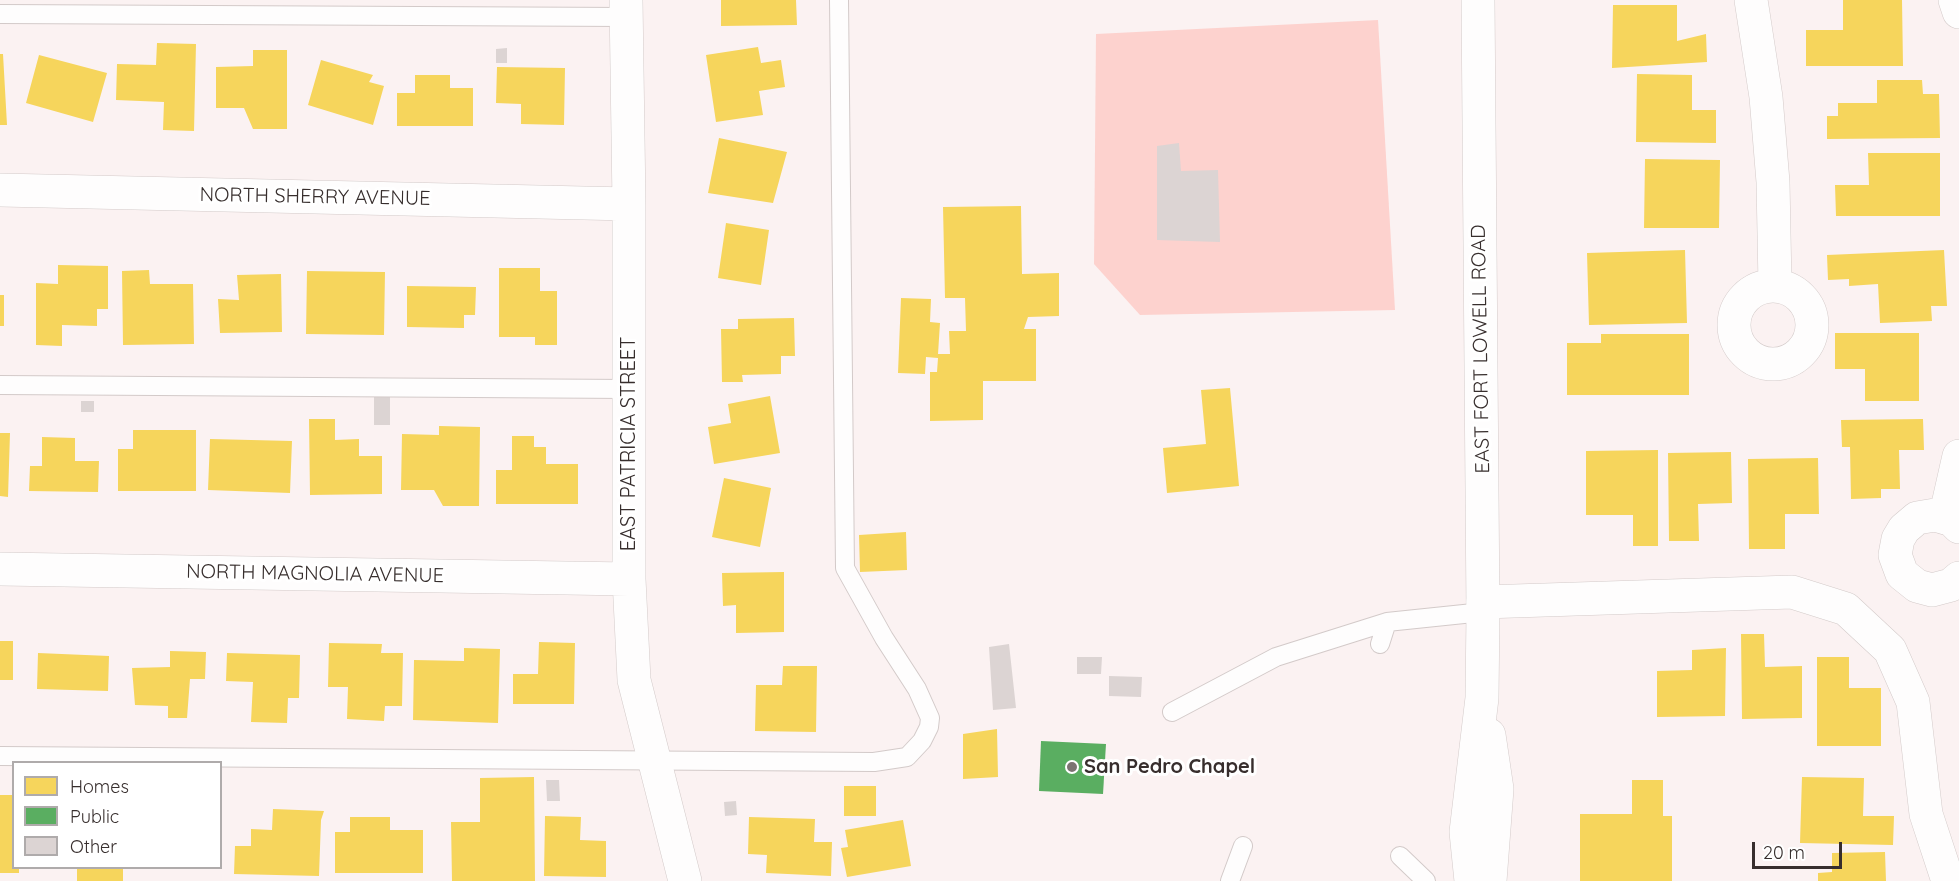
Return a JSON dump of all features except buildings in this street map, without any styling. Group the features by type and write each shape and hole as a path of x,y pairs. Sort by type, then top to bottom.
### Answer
{"street":[{"name":"EAST FORT LOWELL ROAD","path":"1471,881 1466,832 1482,698 1483,607 1478,0"},
{"path":"1751,0 1767,108 1773,182 1775,285"},
{"path":"1955,0 1959,12"},
{"name":"EAST PATRICIA STREET","path":"626,9 629,204 629,579 634,680 685,881"},
{"name":"NORTH SHERRY AVENUE","path":"0,190 629,204"},
{"path":"1959,456 1952,522 1935,515 1917,518 1910,523 1898,539 1895,555 1902,574 1917,586 1932,590 1951,585 1959,578"},
{"name":"NORTH MAGNOLIA AVENUE","path":"0,569 629,579"},
{"path":"1483,607 1792,592 1846,609 1890,650 1913,702 1926,813 1948,881"},
{"name":"EAST FORT LOWELL ROAD","path":"1482,698 1497,789 1490,881"}],"lane":[{"path":"0,756 874,762 907,757 922,741 929,727 930,718 917,689 884,638 845,568 839,0"},
{"path":"8,10 626,9"},
{"path":"0,385 629,389"},
{"path":"1172,712 1276,657 1387,622 1483,607"},
{"path":"1380,645 1387,622"},
{"path":"1230,881 1244,846"},
{"path":"1400,856 1426,881"}],"shaded area":[{"path":"1378,20 1395,310 1140,315 1094,264 1096,34"}],"place":[{"name":"San Pedro Chapel","path":"1072,767"}]}
